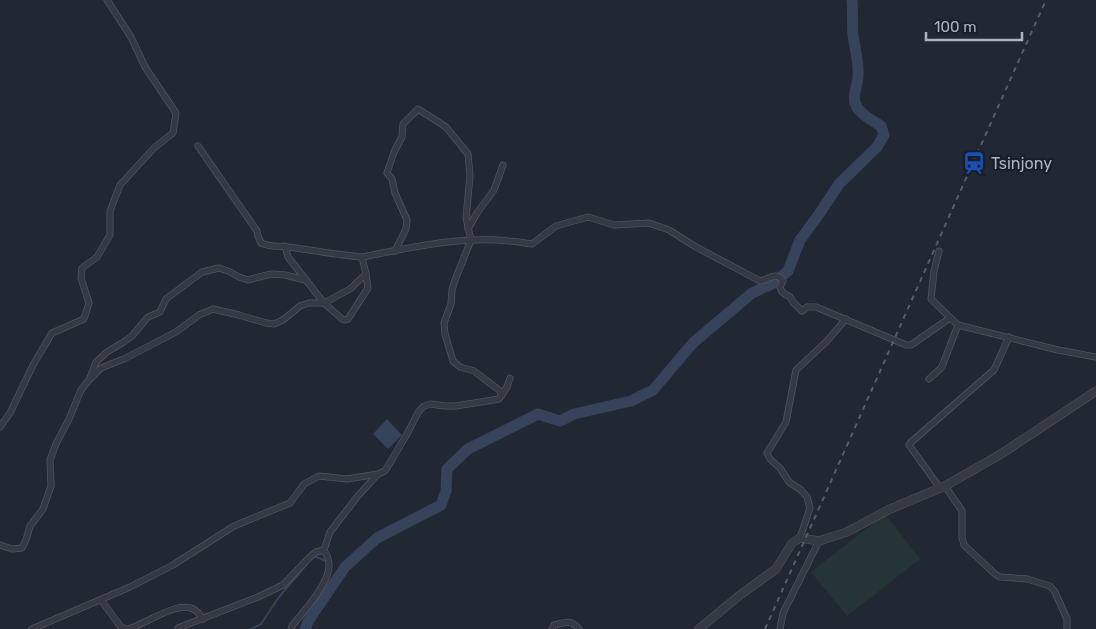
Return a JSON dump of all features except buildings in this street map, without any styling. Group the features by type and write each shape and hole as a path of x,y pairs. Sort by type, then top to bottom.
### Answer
{"street":[{"path":"0,427 10,413 33,365 52,333 84,319 89,304 82,278 82,268 97,257 110,235 110,210 120,185 154,148 173,133 176,113 145,67 131,38 107,0"},
{"path":"394,251 406,229 407,220 395,193 392,179 387,173 402,136 403,124 418,109 446,127 468,154 470,176 466,218 471,240 452,290 451,304 444,323 445,334 453,361 460,367 474,370 499,390 502,395"},
{"path":"198,146 257,231 261,243 269,247 284,246 336,255 362,257 442,243 471,240 508,240 532,244 556,226 588,217 614,225 649,223 669,230 696,247 758,280 762,281 776,276 781,278 783,284 780,288 782,292 790,297 802,311 808,307 816,307 906,345 911,345 950,318"},
{"path":"468,229 477,212 494,190 503,165"},
{"path":"284,246 288,257 324,303 345,320 348,319 368,288 362,257"},
{"path":"939,251 931,299 958,325 1058,350 1096,357"},
{"path":"89,380 96,362 107,352 132,336 148,317 160,312 166,299 202,272 219,268 228,270 248,280 272,274 285,275 307,281"},
{"path":"0,545 12,549 22,548 30,526 43,509 51,486 50,460 81,390 101,368 124,359 176,332 199,315 214,309 274,324 283,320 300,306 324,303 350,288 366,274"},
{"path":"700,629 740,595 776,569 792,543 800,538 810,508 807,497 801,490 789,482 780,468 767,454 786,422 796,370 826,342 846,319"},
{"path":"929,379 941,368 958,325"},
{"path":"1009,337 994,370 910,442 909,446 962,511 962,538 964,546 1000,577 1027,579 1050,586 1055,592 1067,619 1067,629"},
{"path":"32,629 130,588 173,565 234,526 290,503 304,484 319,476 348,479 385,471 419,411 424,406 430,404 456,406 499,399 507,387 510,378"},
{"path":"800,538 819,541 847,532 888,510 943,487 1001,454 1096,391"},
{"path":"324,550 330,532 351,504 378,474"},
{"path":"780,629 783,613 819,541"},
{"path":"178,628 258,597 283,585 310,557 316,552 324,550"},
{"path":"291,629 325,582 330,566 328,556 324,550"},
{"path":"101,600 121,627 126,629 132,628 168,610 186,607 195,610 203,619"},
{"path":"552,629 554,626 565,622 573,623 579,629"}],"shaded area":[{"path":"885,514 920,559 847,616 811,572"}],"water":[{"path":"387,419 402,435 388,449 373,434"}],"waterway":[{"path":"305,629 309,620 345,567 377,538 441,505 446,491 447,469 468,449 538,414 560,421 574,414 631,401 653,390 693,343 752,293 772,284 788,271 800,240 839,184 877,147 884,135 881,126 863,114 855,103 858,71 853,35 852,0"},
{"path":"314,556 326,561"},
{"path":"251,629 261,624 279,597 307,564"}],"railway":[{"path":"765,629 1046,0"}],"place":[{"name":"Tsinjony","path":"974,163"}]}
